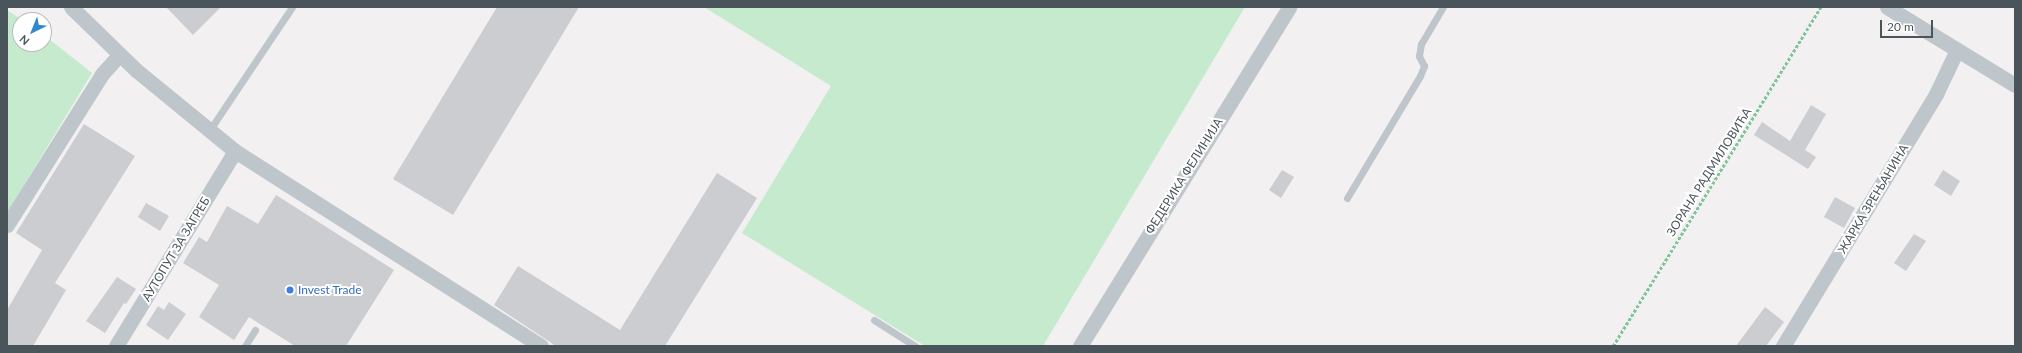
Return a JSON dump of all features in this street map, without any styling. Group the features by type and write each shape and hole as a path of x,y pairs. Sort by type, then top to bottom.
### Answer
{"street":[{"path":"71,7 119,55 235,151 541,346"},
{"name":"ФЕДЕРИКА ФЕЛИНИЈА","path":"1080,346 1289,7"},
{"path":"1887,7 2015,85"},
{"name":"ЖАРКА ЗРЕЊАНИНА","path":"1783,346 1936,94 1957,50"},
{"path":"7,225 102,74 119,55"},
{"name":"АУТОПУТ ЗА ЗАГРЕБ","path":"116,346 235,151"}],"lane":[{"path":"209,131 292,7"},
{"path":"1348,198 1420,76 1424,66 1419,56 1421,44 1443,7"},
{"path":"874,320 915,346"},
{"path":"245,346 255,330"}],"path":[{"name":"ЗОРАНА РАДМИЛОВИЋА","path":"1613,346 1821,7"}],"green space":[{"path":"704,7 1245,7 1043,346 925,346 742,233 831,86"},
{"path":"7,10 12,13 12,52 52,52 52,41 92,73 7,213"}],"building":[{"path":"166,7 221,7 193,35"},
{"path":"497,7 579,7 453,215 393,179"},
{"path":"1811,105 1826,114 1805,150 1816,157 1808,169 1754,135 1762,122 1790,141"},
{"path":"84,124 135,156 55,283 66,290 33,346 7,346 7,310 42,250 16,233"},
{"path":"1282,170 1294,177 1281,198 1269,190"},
{"path":"1943,170 1960,181 1951,196 1934,185"},
{"path":"717,173 757,198 665,346 556,346 494,305 518,266 620,330"},
{"path":"276,195 394,270 346,346 295,346 249,317 234,340 199,317 219,285 183,263 199,237 207,242 227,206 258,224"},
{"path":"1835,197 1855,208 1844,228 1824,217"},
{"path":"146,203 169,216 160,231 138,217"},
{"path":"1914,234 1926,241 1906,271 1894,263"},
{"path":"117,277 136,289 126,304 124,303 105,333 86,321"},
{"path":"169,302 186,314 168,340 146,325 158,306 164,310"},
{"path":"1765,307 1784,322 1766,346 1736,346"}],"place":[{"name":"Invest Trade","path":"290,290"}]}
